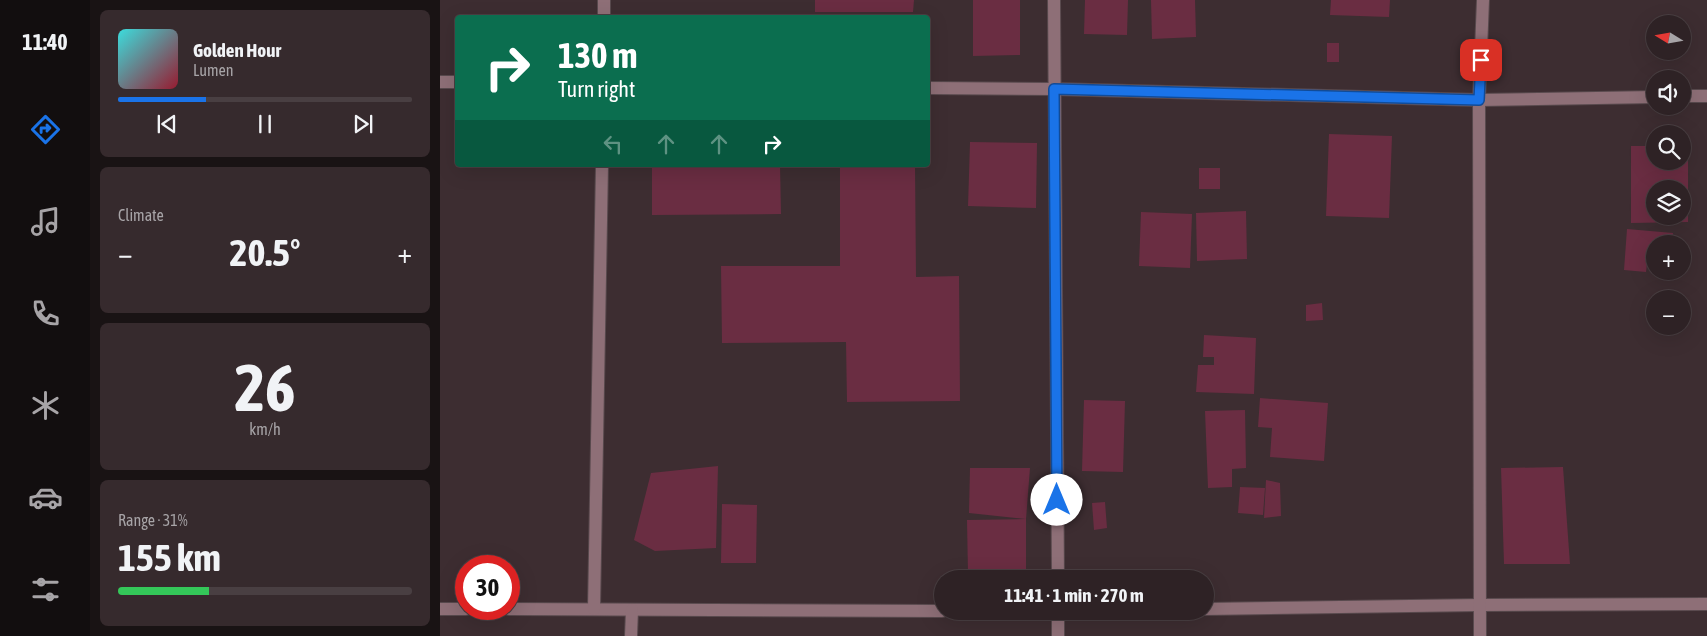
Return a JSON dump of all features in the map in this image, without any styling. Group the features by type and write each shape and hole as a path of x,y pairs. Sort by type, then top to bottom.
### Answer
{"street":[{"path":"604,0 604,15"},
{"path":"1054,0 1058,570"},
{"path":"1480,636 1479,100 1483,0"},
{"path":"440,82 455,82"},
{"path":"930,88 1054,89 1479,100 1646,97"},
{"path":"1691,96 1707,96"},
{"path":"594,609 602,167"},
{"path":"1214,609 1707,604"},
{"path":"440,609 455,609"},
{"path":"520,609 934,611"},
{"path":"631,636 632,610"},
{"path":"1058,620 1058,636"}],"building":[{"path":"815,0 914,0 913,12 815,12"},
{"path":"973,0 1020,0 1020,55 973,56"},
{"path":"1085,0 1128,0 1127,35 1084,34"},
{"path":"1151,0 1195,0 1196,37 1152,39"},
{"path":"1331,0 1390,0 1389,17 1330,15"},
{"path":"1327,43 1339,43 1339,62 1327,62"},
{"path":"1329,134 1392,136 1389,218 1326,216"},
{"path":"970,142 1037,143 1036,208 968,206"},
{"path":"1631,146 1646,146 1646,170 1688,170 1688,180 1646,180 1646,223 1631,223"},
{"path":"652,167 780,167 781,214 652,215"},
{"path":"840,167 915,167 916,277 959,276 960,401 847,402 846,342 722,343 721,266 840,266"},
{"path":"1199,168 1220,168 1220,189 1199,189"},
{"path":"1246,211 1247,259 1197,261 1196,213"},
{"path":"1141,212 1192,214 1190,268 1139,266"},
{"path":"1627,229 1673,233 1673,235 1646,235 1646,272 1624,270"},
{"path":"1322,303 1323,320 1306,321 1306,305"},
{"path":"1204,335 1256,338 1254,394 1196,392 1198,365 1214,365 1214,357 1203,357"},
{"path":"1260,398 1328,403 1324,461 1270,457 1272,428 1258,427"},
{"path":"1084,400 1125,401 1123,472 1082,471"},
{"path":"1245,410 1246,468 1232,469 1232,487 1208,488 1205,411"},
{"path":"718,466 716,548 655,551 634,540 651,473"},
{"path":"1563,467 1570,564 1504,564 1501,468"},
{"path":"970,468 1030,468 1026,519 969,513"},
{"path":"1266,480 1280,483 1281,516 1264,518"},
{"path":"1240,487 1265,488 1263,515 1238,513"},
{"path":"1105,502 1107,528 1094,530 1092,503"},
{"path":"722,504 757,505 756,563 721,563"},
{"path":"1026,519 1026,570 968,570 967,520"}],"route":[{"path":"1057,500 1054,89 1479,100 1481,60"}]}
